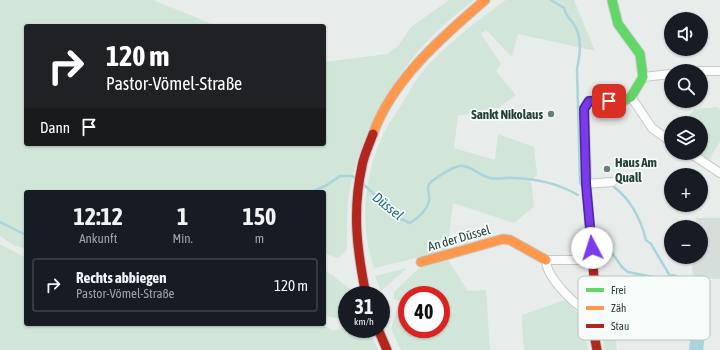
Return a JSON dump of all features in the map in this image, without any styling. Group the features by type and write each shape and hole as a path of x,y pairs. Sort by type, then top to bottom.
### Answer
{"street":[{"path":"364,286 358,261 356,205 360,175 373,132 387,104 405,77 441,37 485,0"},
{"path":"594,276 586,184 584,114 586,104 589,101 619,101 631,97 643,77 640,54 618,24 612,0"},
{"path":"708,71 720,71"},
{"path":"643,77 664,75"},
{"path":"631,97 652,128 664,137"},
{"path":"700,160 720,173"},
{"path":"586,184 612,182"},
{"name":"An der Düssel","path":"421,262 503,239 510,240 546,260"},
{"path":"578,304 562,289 546,266 546,260 593,260"},
{"path":"382,338 387,350"},
{"path":"595,340 597,350"}],"shaded area":[{"path":"696,218 720,218 720,279 710,279 710,276 695,276 692,272 693,264 708,264 708,220 696,220"}],"green space":[{"path":"0,0 153,0 212,24 24,24 24,146 326,146 326,62 387,54 398,46 411,27 449,0 474,0 441,27 422,47 408,64 384,99 365,138 358,158 350,187 347,214 347,249 337,258 326,254 326,190 24,190 24,248 13,245 0,236"},
{"path":"506,0 574,0 595,51 518,34 512,57 486,30 481,34 501,64 496,71 516,95 498,108 458,116 454,148 495,160 498,134 534,147 537,175 531,180 534,207 514,223 453,203 447,251 374,268 366,235 366,201 371,167 385,131 414,83 429,64 466,30"},
{"path":"718,107 720,110 720,141 709,160 708,116 689,116 695,109"},
{"path":"0,244 24,257 24,326 325,326 334,331 338,329 338,338 373,338 378,350 0,350"},
{"path":"446,257 468,291 486,290 490,350 401,350 391,329 398,304 398,338 450,338 450,286 400,286 418,269"},
{"path":"406,268 387,286 379,286 375,276"},
{"path":"326,271 346,286 338,286 338,318 326,316"},
{"path":"398,288 398,301 394,299 394,292"},
{"path":"565,300 578,314 578,340 586,340 588,350 525,350 523,343 522,315"},
{"path":"603,340 615,340 617,350 604,350"}],"waterway":[{"path":"551,0 564,8 578,34 580,46 577,69 580,183 582,185"},
{"name":"Düssel","path":"363,184 401,219 410,223 419,216 428,205 428,186 430,183 445,172 459,166 471,168 490,178 510,178 547,182 578,195"},
{"name":"Düssel","path":"316,190 340,176 352,176 356,179"},
{"path":"614,187 630,204 641,225 646,240 651,244 670,276"},
{"name":"Düssel","path":"0,222 24,234"},
{"name":"Düssel","path":"595,229 622,267 628,272 648,276"},
{"name":"Düssel","path":"696,350 698,340"}],"traffic: fast":[{"path":"587,195 584,109 589,101 625,100 631,97 643,77 640,54 618,24 612,0"}],"traffic: slow":[{"path":"373,134 393,95 420,60 485,0"},
{"path":"421,262 503,239 510,240 546,260"}],"traffic: jam":[{"path":"364,286 358,247 356,215 359,183 363,162 373,134"},
{"path":"587,195 594,276"},
{"path":"382,338 387,350"},
{"path":"595,340 597,350"}],"place":[{"name":"Sankt Nikolaus","path":"551,114"},
{"name":"Haus Am Quall","path":"607,169"}],"route":[{"path":"592,248 586,184 584,109 589,101 609,101"}]}
